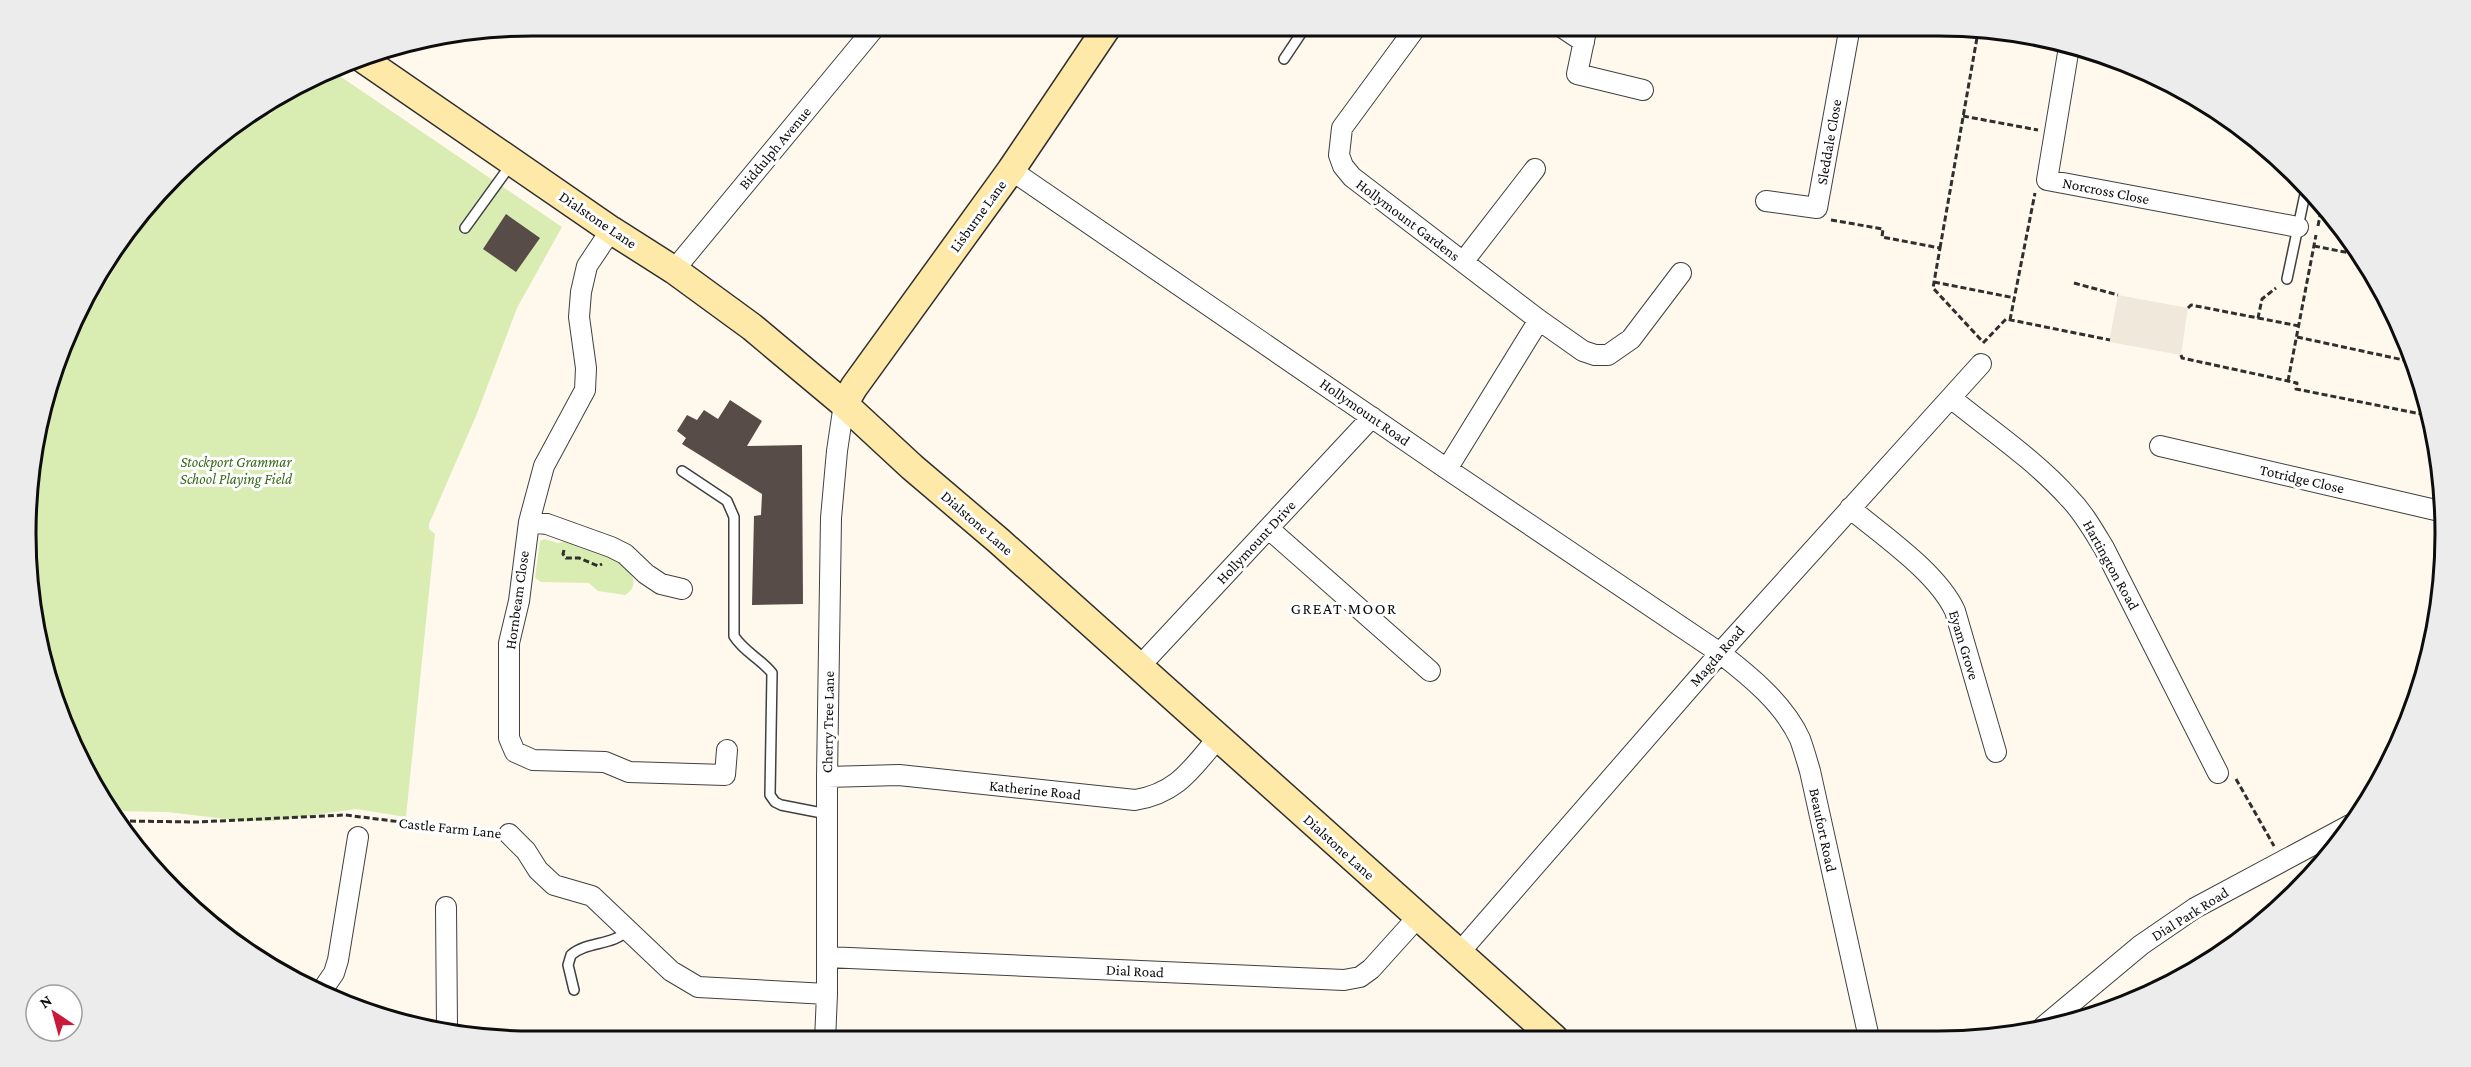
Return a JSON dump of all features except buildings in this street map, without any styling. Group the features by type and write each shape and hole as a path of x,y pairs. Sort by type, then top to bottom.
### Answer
{"street":[{"name":"Biddulph Avenue","path":"674,270 868,36"},
{"name":"Lisburne Lane","path":"844,404 1011,170 1101,36"},
{"name":"Hollymount Gardens","path":"1410,36 1342,128 1339,155 1343,166 1352,177 1539,320 1582,351 1595,355 1608,355 1631,339 1682,274"},
{"path":"1586,36 1577,74 1643,90"},
{"name":"Sleddale Close","path":"1817,208 1848,36"},
{"name":"Norcross Close","path":"2068,54 2047,180 2298,227"},
{"name":"Dialstone Lane","path":"370,64 611,230 674,270 752,327 844,404 1546,1031"},
{"name":"Hollymount Gardens","path":"1463,262 1535,169"},
{"name":"Hollymount Road","path":"1011,170 1447,469 1720,652"},
{"path":"1766,201 1817,208"},
{"name":"Hornbeam Close","path":"611,230 587,266 580,292 579,317 586,368 585,390 544,466 529,522 523,552 519,601 509,643 509,738 515,752 533,760 605,762 629,772 725,775 727,750"},
{"path":"1447,469 1539,320"},
{"name":"Magda Road","path":"1459,953 1720,652 1981,364"},
{"name":"Hartington Road","path":"1951,398 2050,479 2070,498 2087,520 2104,548 2218,773"},
{"name":"Cherry Tree Lane","path":"825,1031 831,518 844,404"},
{"name":"Hollymount Drive","path":"1139,667 1372,417"},
{"name":"Totridge Close","path":"2160,446 2434,510"},
{"name":"Eyam Grove","path":"1850,508 1932,578 1949,599 1955,611 1996,752"},
{"path":"529,522 547,524 611,547 625,554 646,574 661,584 682,590"},
{"path":"1269,529 1430,670"},
{"name":"Beaufort Road","path":"1720,652 1752,678 1778,706 1799,738 1810,771 1867,1031"},
{"name":"Katherine Road","path":"827,777 899,775 1135,800 1155,797 1171,788 1184,777 1218,738"},
{"name":"Dial Park Road","path":"2056,1016 2141,945 2195,908 2334,833"},
{"name":"Castle Farm Lane","path":"509,834 526,851 538,870 554,885 592,896 671,971 699,987 827,994"},
{"path":"326,985 334,973 338,960 351,849"},
{"path":"446,907 447,1023"},
{"name":"Dial Road","path":"827,957 1344,980 1360,977 1371,969 1417,918"}],"lane":[{"path":"1284,59 1299,36"},
{"path":"465,228 513,161"},
{"path":"2287,279 2304,197"},
{"path":"682,471 727,501 734,517 734,636 741,648 756,656 772,673 770,795 775,802 827,814"},
{"path":"574,990 568,965 571,955 579,950 622,937 628,930"}],"path":[{"path":"1977,38 1933,288 1983,342"},
{"path":"1963,116 2055,133"},
{"path":"2010,320 2037,185 2047,180"},
{"path":"1817,208 1825,219 1883,229 1882,237 1940,248"},
{"path":"2288,381 2320,215"},
{"path":"2314,246 2348,253"},
{"path":"2258,318 2262,299 2287,279"},
{"path":"1934,282 2015,298"},
{"path":"2074,283 2118,295"},
{"path":"2188,308 2191,305 2299,326"},
{"path":"1981,364 1983,342 2006,320 2110,340"},
{"path":"2297,337 2404,360"},
{"path":"2181,355 2182,358 2297,383 2296,389 2420,414"},
{"path":"2218,773 2282,860"},
{"name":"Castle Farm Lane","path":"128,821 198,822 345,815 509,834"}],"green space":[{"name":"Stockport Grammar School Playing Field","path":"339,76 562,227 517,308 476,416 429,524 429,529 435,534 406,817 356,809 273,821 243,821 167,812 121,811 87,754 74,724 62,693 46,631 37,566 37,501 40,469 62,374 84,320 128,246 159,205 205,159 257,120 268,114 270,115 275,109 313,87"},
{"path":"545,539 558,543 568,541 599,550 616,559 629,570 634,583 631,589 625,595 598,591 589,583 541,582 535,578 540,541"}],"shaded area":[{"path":"2118,295 2188,308 2181,355 2109,342"}],"district":[{"name":"GREAT MOOR","path":"1344,608"}]}
